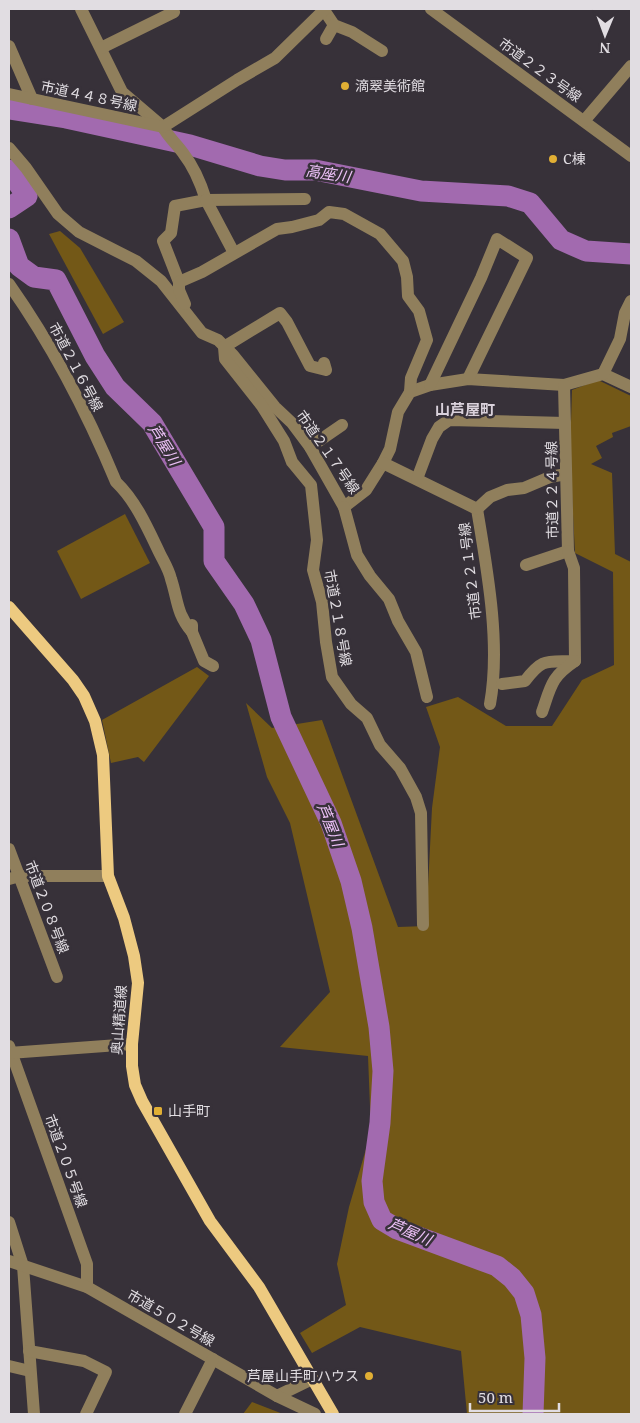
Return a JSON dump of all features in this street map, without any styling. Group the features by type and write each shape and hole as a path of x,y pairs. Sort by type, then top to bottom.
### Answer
{"main road":[{"name":"奥山精道線","path":"9,608 73,680 84,696 96,721 103,755 108,876 124,918 134,956 138,983 132,1044 132,1066 135,1085 142,1101 210,1222 259,1287 333,1414"}],"street":[{"path":"80,9 122,92 165,131 184,154 200,182 206,200 234,253"},
{"path":"101,48 174,12 172,9"},
{"name":"市道２２３号線","path":"431,9 631,156"},
{"path":"165,131 237,80 275,58 325,10 334,25 352,32 382,52"},
{"path":"326,40 334,25"},
{"path":"9,46 32,99"},
{"path":"584,121 631,66"},
{"name":"市道４４８号線","path":"9,94 165,131"},
{"name":"市道２１７号線","path":"9,148 26,168 58,214 79,232 136,261 160,281 190,315 202,333 218,340 233,354 275,407 292,422 310,448 344,507 366,490 384,463 390,450 398,412 410,392 411,378 427,340 419,311 408,296 407,277 403,261 380,234 344,214 329,212 319,220 277,229 202,272 179,282"},
{"path":"190,315 179,290 179,282 163,241 171,233 175,206 206,200 285,199"},
{"path":"430,385 481,278 497,239 527,258 468,379"},
{"name":"市道２１６号線","path":"9,284 31,316 74,390 116,482 128,493 151,534 171,579 176,602 185,624 192,632 204,661 213,666"},
{"path":"603,374 620,339 625,314 631,301"},
{"path":"224,347 280,312 310,366 326,370 324,363"},
{"name":"市道２１８号線","path":"224,347 225,359 262,406 284,441 292,462 310,485 317,540 313,570 322,602 332,677 352,704 367,718 380,745 400,768 416,797 421,813 423,925"},
{"path":"410,392 430,385 468,379 564,385 603,374 631,387"},
{"name":"市道２２４号線","path":"526,565 568,552 564,385"},
{"path":"417,479 432,439 439,427 449,420 565,423"},
{"path":"310,448 342,425"},
{"name":"市道２２１号線","path":"384,463 478,509 488,576 494,653 490,704"},
{"path":"478,509 490,497 507,490 524,488 550,477 566,474"},
{"path":"344,507 357,555 370,576 389,599 398,621 416,652 427,697"},
{"path":"568,552 574,568 575,664"},
{"path":"502,684 525,681 535,667 544,662 575,664"},
{"path":"542,712 552,682 561,670 575,664"},
{"name":"市道２０８号線","path":"9,849 15,878 57,977"},
{"path":"15,878 108,876"},
{"path":"9,1050 132,1044"},
{"name":"市道２０５号線","path":"9,1050 87,1264 87,1287"},
{"path":"9,1222 24,1266 34,1414"},
{"name":"市道５０２号線","path":"9,1261 87,1287 277,1396 315,1414"},
{"path":"29,1351 84,1361 106,1372 86,1414"},
{"path":"185,1414 213,1359"},
{"path":"9,1366 30,1372"},
{"path":"277,1396 312,1378"}],"shaded area":[{"path":"60,231 80,248 124,322 103,334 49,234"},
{"path":"598,380 631,396 631,426 612,433 613,437 596,446 602,458 591,464 612,473 615,554 631,562 631,1414 467,1414 461,1351 360,1327 312,1353 300,1333 346,1305 337,1264 349,1207 371,1132 368,1056 280,1047 330,992 290,823 267,777 246,703 272,728 322,720 398,927 426,926 432,808 440,747 426,707 458,697 506,726 552,726 582,680 614,665 613,572 575,553 570,455 572,390"},
{"path":"125,514 150,563 81,599 57,551"},
{"path":"197,667 209,676 144,762 138,757 111,763 102,720"},
{"path":"252,1402 283,1414 243,1414"}],"waterway":[{"name":"高座川","path":"9,109 66,118 190,145 260,166 285,170 315,170 421,191 508,196 530,203 561,240 586,251 631,254"},
{"name":"芦屋川","path":"9,170 27,196 9,208"},
{"name":"芦屋川","path":"9,239 19,266 34,277 56,280 95,356 115,387 152,423 214,527 214,561 244,604 261,640 281,717 331,823 351,881 362,928 379,1027 383,1071 380,1123 372,1181 374,1202 382,1220 397,1229 497,1266 512,1278 524,1293 531,1315 535,1358 533,1414"}],"place":[{"name":"滴翠美術館","path":"345,86"},
{"name":"C棟","path":"553,159"},
{"name":"山手町","path":"158,1111"},
{"name":"芦屋山手町ハウス","path":"369,1376"}],"district":[{"name":"山芦屋町","path":"465,410"}]}
